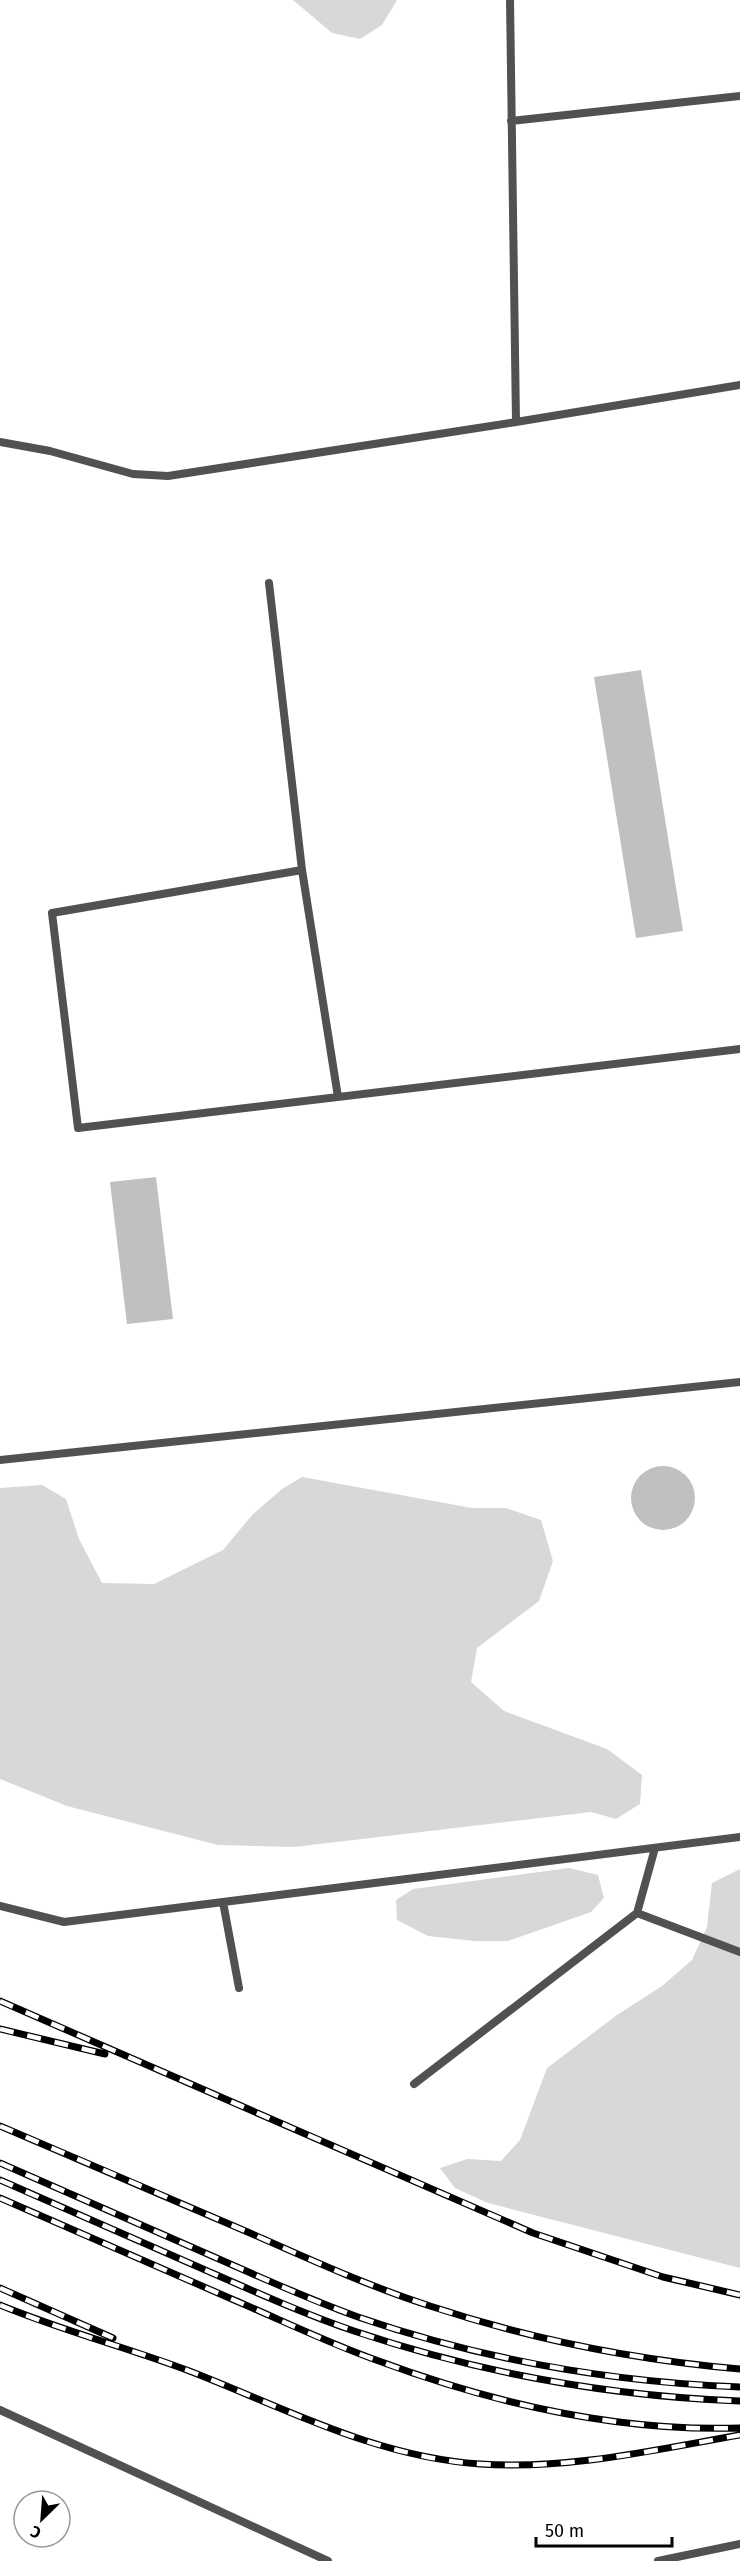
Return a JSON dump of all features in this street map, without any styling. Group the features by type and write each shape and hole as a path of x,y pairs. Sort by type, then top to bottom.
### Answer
{"lane":[{"path":"510,0 516,423"},
{"path":"511,121 740,96"},
{"path":"0,442 51,451 133,474 168,476 516,423 740,385"},
{"path":"269,584 302,870 338,1097"},
{"path":"302,870 52,913 78,1128 740,1048"},
{"path":"0,1460 740,1382"},
{"path":"0,1906 64,1922 740,1837"},
{"path":"414,2084 637,1913 655,1848"},
{"path":"223,1902 239,1988"},
{"path":"637,1913 740,1952"},
{"path":"0,2410 328,2561"},
{"path":"657,2561 740,2544"}],"shaded area":[{"path":"293,0 397,0 382,25 360,39 332,33"},
{"path":"302,1477 472,1508 506,1508 541,1520 553,1561 539,1601 477,1648 471,1682 504,1711 607,1749 642,1775 640,1804 616,1819 591,1812 294,1847 218,1845 67,1806 0,1779 0,1488 42,1485 66,1499 79,1539 102,1583 154,1584 223,1550 253,1514 282,1489"},
{"path":"569,1868 598,1875 604,1898 591,1912 508,1941 474,1941 428,1936 397,1920 396,1900 413,1889"},
{"path":"740,1869 740,2268 488,2203 455,2188 440,2168 467,2159 501,2161 520,2140 547,2068 617,2015 662,1986 692,1960 707,1927 712,1883"}],"building":[{"path":"641,670 683,931 636,938 594,677"},
{"path":"156,1177 173,1319 127,1324 110,1182"},
{"path":"663,1466 675,1468 686,1475 693,1486 695,1498 693,1510 686,1521 675,1528 663,1530 651,1528 640,1521 633,1510 631,1498 633,1486 640,1475 651,1468"}],"railway":[{"path":"0,2001 533,2233 663,2277 740,2295"},
{"path":"0,2029 105,2054"},
{"path":"0,2126 339,2272 430,2306 544,2338 622,2354 740,2369"},
{"path":"0,2163 302,2295 404,2332 546,2366 643,2380 740,2387"},
{"path":"0,2180 278,2302 401,2346 496,2370 593,2388 740,2401"},
{"path":"0,2198 340,2346 464,2389 555,2412 601,2420 694,2428 740,2428"},
{"path":"0,2288 113,2338"},
{"path":"0,2305 192,2372 297,2416 368,2442 442,2460 480,2464 546,2464 611,2457 740,2435"}]}
